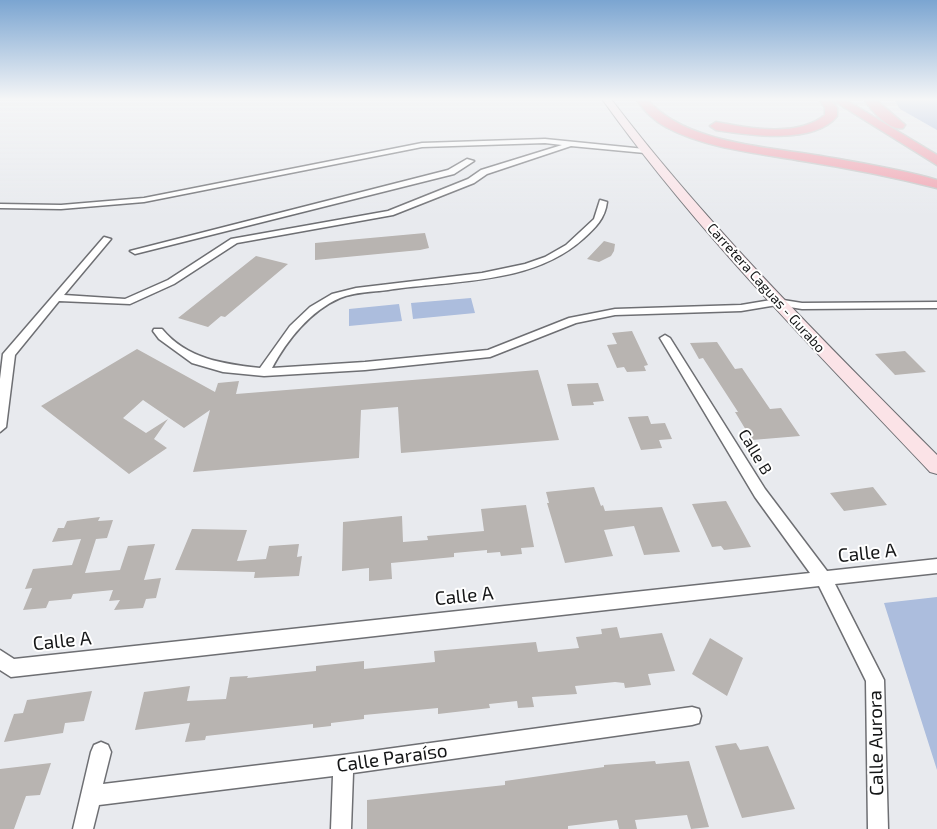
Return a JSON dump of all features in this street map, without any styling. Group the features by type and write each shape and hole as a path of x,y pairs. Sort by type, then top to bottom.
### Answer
{"highway":[{"path":"704,138 888,172 937,184"},
{"path":"897,138 937,162"},
{"path":"912,138 937,152"}],"main road":[{"name":"Carretera Caguas - Gurabo","path":"635,138 777,302 937,467"}],"street":[{"path":"0,206 61,207 144,200 422,145 545,141 645,151"},
{"path":"56,298 126,302 171,282 234,241 390,213 466,182 500,165 542,155 570,144"},
{"path":"134,252 451,172 470,161"},
{"path":"451,172 466,182"},
{"path":"264,372 272,356 292,331 318,307 335,296 356,291 478,276 547,259 567,250 595,224 603,213 603,202"},
{"path":"0,427 8,354 107,239"},
{"path":"158,331 163,337 196,360 223,368 264,372 365,366 490,353 573,320 615,312 741,308 777,302 802,306 937,305"},
{"name":"Calle B","path":"665,338 760,493 824,579"},
{"name":"Calle A","path":"0,658 11,668 937,566"},
{"name":"Calle Aurora","path":"824,579 874,680 878,829"},
{"name":"Calle Paraíso","path":"92,796 343,765 692,716"},
{"path":"84,829 101,752"},
{"path":"342,829 343,765"}],"shaded area":[{"path":"471,298 475,313 413,319 411,303"},
{"path":"399,304 402,321 349,326 349,309"},
{"path":"937,597 937,770 884,603"}],"building":[{"path":"425,233 429,248 315,260 315,243"},
{"path":"604,241 615,244 611,256 599,262 587,259"},
{"path":"256,256 288,264 225,317 221,316 208,327 178,318"},
{"path":"632,331 648,365 644,366 646,371 627,372 624,367 617,368 607,345 617,344 612,333"},
{"path":"717,342 735,369 742,368 770,409 781,408 800,436 752,440 735,412 738,412 703,358 699,359 690,343"},
{"path":"137,349 215,392 218,383 239,381 236,394 538,370 559,440 401,453 398,407 361,410 359,458 193,472 210,410 184,428 143,400 123,418 146,433 168,419 154,439 167,448 129,474 41,406"},
{"path":"905,351 926,372 895,375 875,354"},
{"path":"598,383 604,401 593,402 594,405 572,406 567,384"},
{"path":"648,416 651,424 665,423 672,439 659,440 662,448 641,450 628,417"},
{"path":"594,487 601,506 603,505 605,511 662,507 680,552 644,555 634,526 604,530 613,556 565,563 547,503 549,503 546,492"},
{"path":"873,487 887,505 844,511 830,493"},
{"path":"726,501 751,547 724,550 721,546 712,547 692,504"},
{"path":"526,505 534,547 521,548 522,554 501,556 500,552 487,553 487,550 454,553 454,557 391,563 392,579 369,581 369,568 342,571 343,522 402,516 403,542 428,540 427,536 484,531 481,509"},
{"path":"100,517 98,521 113,520 107,538 96,539 85,573 120,570 128,546 155,544 144,580 161,578 156,598 146,599 143,608 114,610 120,600 109,601 113,590 73,594 71,599 49,601 46,608 23,610 32,588 25,589 33,569 72,565 81,539 52,542 58,528 64,528 67,521"},
{"path":"192,529 247,530 237,561 266,559 269,546 299,544 297,557 302,556 299,576 254,578 255,572 175,570"},
{"path":"617,627 620,638 662,633 675,671 648,674 651,685 625,688 624,683 615,682 575,686 577,694 532,697 534,707 518,708 517,701 489,704 490,708 438,714 438,708 364,715 364,719 331,723 331,726 313,728 313,724 206,736 205,740 185,742 190,723 135,730 144,692 190,686 187,701 226,699 230,677 248,676 247,678 316,671 316,666 364,661 364,669 435,662 434,651 536,642 538,652 579,648 576,637 602,634 601,629"},
{"path":"710,638 743,658 727,696 692,674"},
{"path":"92,691 84,721 65,723 63,733 4,742 14,714 23,713 27,700"},
{"path":"736,743 740,750 768,746 795,809 742,818 715,746"},
{"path":"655,761 656,764 689,761 709,827 691,829 687,815 635,820 637,829 619,829 617,820 568,826 568,829 367,829 367,800 505,785 505,781 604,767 604,765"},
{"path":"51,763 40,795 26,796 14,829 0,829 0,769"}]}
